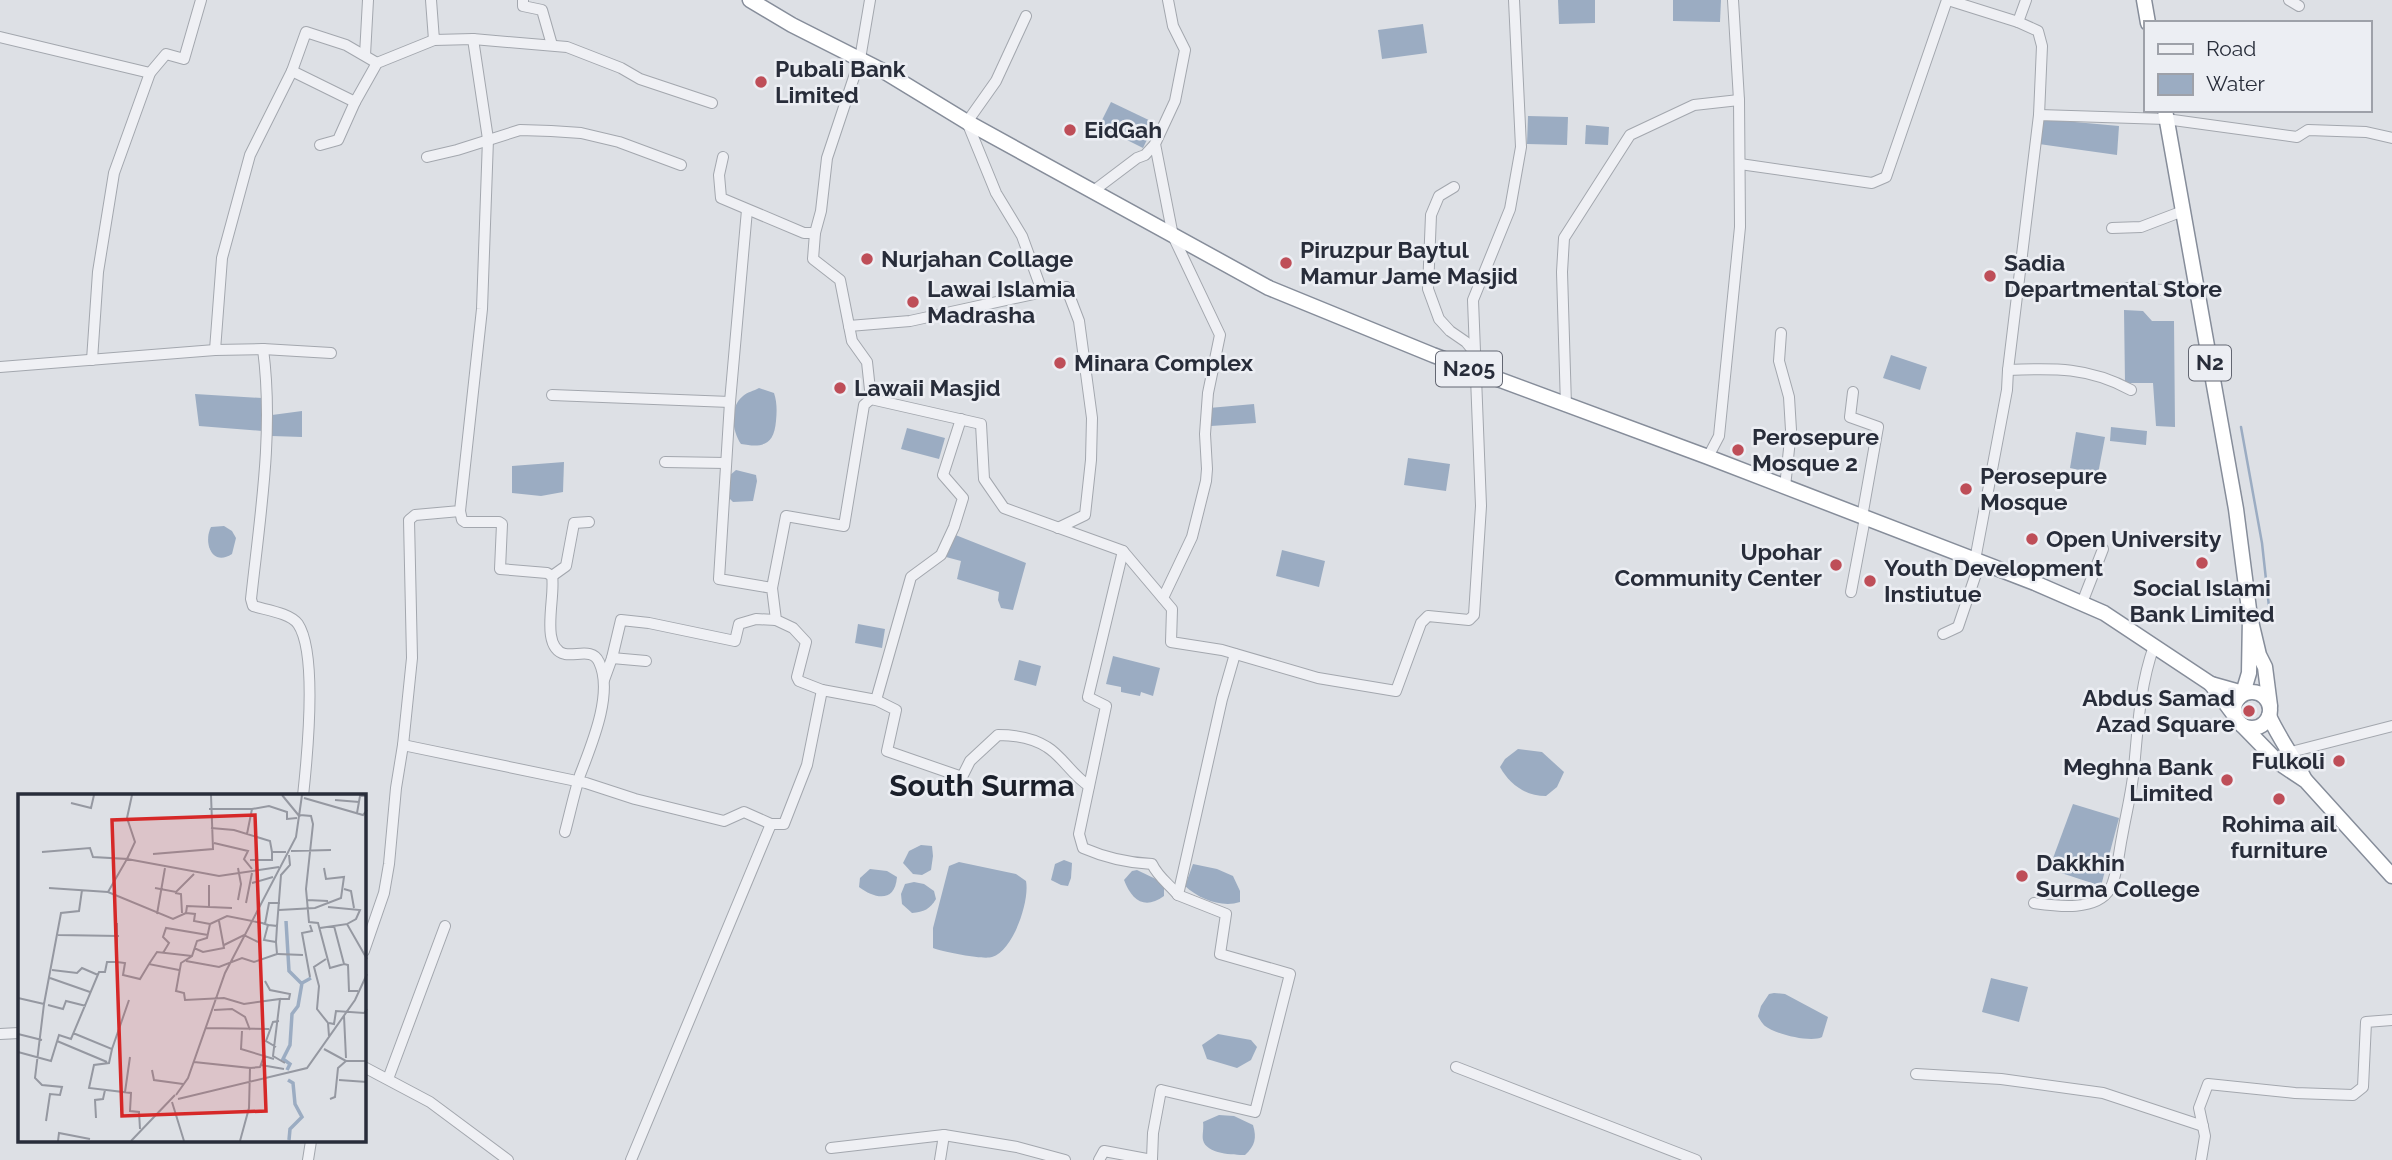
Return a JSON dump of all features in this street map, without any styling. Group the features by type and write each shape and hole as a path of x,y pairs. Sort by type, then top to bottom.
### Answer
{"highway":[{"name":"N205","path":"750,0 1269,288 1476,372 1708,457 1978,561 2104,613 2211,684 2239,720"},
{"path":"2144,0 2148,21"},
{"name":"N2","path":"2165,115 2236,509 2250,617 2259,655 2265,667 2270,711 2276,732 2291,752 2306,781"},
{"name":"N2","path":"2245,689 2249,673 2250,617"},
{"name":"N205","path":"2211,684 2245,689"},
{"path":"2245,689 2258,692 2268,700 2270,711 2259,726 2253,728 2239,720 2234,704 2245,689"},
{"name":"N2","path":"2239,720 2279,763 2306,781 2392,876"}],"street":[{"path":"92,360 98,272 114,173 150,73 166,54 184,59 201,0"},
{"path":"365,55 368,0"},
{"path":"430,0 434,40"},
{"path":"523,0 523,6 542,9 552,45"},
{"path":"870,0 860,59 827,158 813,259 840,280 852,341 867,362 871,399"},
{"path":"1092,192 1137,158 1145,155 1155,144 1175,101 1185,50 1173,26 1168,0"},
{"path":"871,399 981,424 984,479 1004,508 1123,551 1172,609 1171,642 1235,654 1318,678 1396,691 1421,623 1428,617 1469,620 1474,615 1481,506 1473,300 1510,209 1521,147 1514,0"},
{"path":"1708,457 1719,436 1740,227 1738,100 1732,0"},
{"path":"1740,164 1872,183 1886,177 1947,0 2038,31 2042,46 2039,115 2007,390 1978,561 1958,627 1943,634"},
{"path":"2018,22 2026,0"},
{"path":"2289,0 2299,6"},
{"path":"1026,16 996,81 967,122 996,193 1022,236 1042,291"},
{"path":"215,350 222,258 250,155 292,71 306,32 346,46 377,63"},
{"path":"0,37 150,73"},
{"path":"473,39 488,139 482,309 460,511 465,522 502,524 500,569 547,573 552,576"},
{"path":"320,145 338,139 377,63 434,40 473,39 568,47 621,68 640,79 712,103"},
{"path":"292,71 355,102"},
{"path":"1566,406 1562,272 1564,238 1630,135 1694,105 1738,100"},
{"path":"2039,115 2165,115 2297,137 2308,130 2366,132 2392,138"},
{"path":"427,157 520,130 581,133 619,142 681,165"},
{"path":"1155,144 1173,236 1220,335 1208,393 1206,481 1192,537 1163,598"},
{"path":"723,156 719,175 721,198 804,233 815,233"},
{"path":"1454,187 1439,196 1430,215 1428,289 1439,319 1466,342 1475,354"},
{"path":"747,211 730,402 719,579 772,588"},
{"path":"2112,228 2141,227 2183,211"},
{"path":"849,326 910,321 1066,287 1079,321 1091,418 1091,460 1085,515 1058,528"},
{"path":"2127,288 2197,292"},
{"path":"1782,333 1779,361 1789,397 1791,430 1785,487"},
{"path":"263,349 268,388 266,446 251,599 253,606 287,616 297,623 307,649 309,715 303,794"},
{"path":"0,367 215,350 263,349 331,353"},
{"path":"2008,370 2058,368 2112,379 2131,390"},
{"path":"1851,592 1878,427 1850,417 1853,392"},
{"path":"552,395 730,402"},
{"path":"776,620 772,588 786,516 844,526 864,405 871,399"},
{"path":"876,701 911,576 941,555 963,499 943,475 961,419"},
{"path":"664,462 726,463"},
{"path":"366,945 384,893 389,864 412,657 409,520 415,515 460,511"},
{"path":"552,576 566,566 574,523 589,522"},
{"path":"2082,603 2103,549"},
{"path":"1098,1160 1104,1151 1152,1159 1153,1133 1161,1090 1255,1112 1290,974 1220,954 1226,914 1178,895 1157,875 1152,864 1131,863 1083,848 1079,834 1106,706 1088,697 1123,551"},
{"path":"552,576 550,637 555,649 565,654 591,654 599,660 603,681"},
{"path":"565,832 599,722 603,681 612,658 621,620 649,623 735,641 739,624 756,619 776,620 793,628 806,642 797,680 822,691 876,701 897,710 887,751 962,777 970,761 998,735 1013,735 1049,748 1076,778 1089,786"},
{"path":"2034,903 2057,906 2095,902 2110,890 2134,769 2135,737 2146,671 2154,646"},
{"path":"1178,895 1222,699 1235,654"},
{"path":"612,658 646,661"},
{"path":"403,745 579,782 724,821 744,813 771,824 784,824 807,765 822,691"},
{"path":"2291,752 2392,726"},
{"path":"631,1160 771,824"},
{"path":"388,1079 444,926"},
{"path":"2201,1160 2205,1136 2199,1108 2208,1084 2295,1093 2359,1093 2363,1087 2366,1022 2392,1020"},
{"path":"0,1034 18,1033"},
{"path":"1456,1066 1696,1160"},
{"path":"366,1068 430,1102 508,1160"},
{"path":"1916,1074 2001,1079 2103,1093 2203,1126"},
{"path":"940,1160 944,1135"},
{"path":"831,1148 944,1135 1017,1147 1065,1160"},
{"path":"309,1160 311,1142"}],"water":[{"path":"1558,0 1595,0 1595,23 1559,24"},
{"path":"1673,0 1721,0 1720,22 1673,21"},
{"path":"1423,24 1427,53 1382,59 1378,30"},
{"path":"1111,102 1155,123 1143,148 1099,126"},
{"path":"1528,116 1568,117 1567,145 1527,144"},
{"path":"2042,119 2119,126 2117,155 2039,144"},
{"path":"1586,125 1609,127 1608,145 1585,144"},
{"path":"2124,310 2143,311 2152,321 2174,321 2175,427 2156,426 2153,383 2125,383"},
{"path":"1891,355 1927,367 1920,390 1883,378"},
{"path":"759,388 774,393 777,410 775,429 766,443 741,444 733,419 736,406 745,395"},
{"path":"195,394 262,398 262,431 199,426"},
{"path":"1254,404 1256,423 1211,426 1209,408"},
{"path":"302,411 302,437 272,436 272,415"},
{"path":"2111,427 2147,431 2146,445 2110,441"},
{"path":"907,428 945,438 939,459 901,449"},
{"path":"2076,432 2105,437 2098,474 2070,468"},
{"path":"1408,458 1450,464 1446,491 1404,485"},
{"path":"564,462 563,492 541,496 512,493 512,466"},
{"path":"736,470 756,475 753,501 733,502 727,496 729,476"},
{"path":"224,526 232,531 236,538 232,554 219,558 209,546 209,533 211,527"},
{"path":"953,534 1026,563 1013,610 1001,608 999,592 957,579 961,561 946,557"},
{"path":"1282,550 1325,561 1319,587 1276,576"},
{"path":"858,624 885,629 882,648 855,643"},
{"path":"1113,656 1160,668 1153,696 1141,692 1140,696 1121,692 1121,687 1106,684"},
{"path":"1019,660 1041,666 1036,686 1014,680"},
{"path":"1518,749 1542,752 1564,772 1557,787 1546,796 1519,788 1500,767 1505,759"},
{"path":"2073,804 2119,818 2101,886 2049,869"},
{"path":"921,845 932,846 931,870 922,875 913,874 903,863 909,851"},
{"path":"1064,860 1072,863 1068,886 1051,880 1055,864"},
{"path":"959,862 1016,874 1026,881 1023,912 1013,936 1000,953 992,957 972,957 933,948 933,928 949,866"},
{"path":"1193,864 1217,869 1233,876 1240,891 1240,902 1218,903 1191,891 1185,886"},
{"path":"870,869 887,871 897,877 888,895 878,896 859,887 860,878"},
{"path":"1137,870 1164,883 1164,896 1145,903 1135,898 1124,880 1132,871"},
{"path":"905,884 924,884 934,891 936,899 926,909 912,913 902,904 901,894"},
{"path":"1991,978 2028,987 2019,1022 1982,1012"},
{"path":"1769,994 1785,994 1828,1017 1822,1037 1793,1037 1764,1026 1758,1016 1761,1006"},
{"path":"1218,1034 1251,1040 1257,1047 1251,1060 1237,1068 1207,1059 1202,1045"},
{"path":"1219,1115 1234,1116 1253,1125 1254,1142 1245,1155 1221,1153 1205,1145 1203,1122"}],"waterway":[{"path":"2241,427 2262,543 2270,616"}],"place":[{"name":"Pubali Bank Limited","path":"761,82"},
{"name":"EidGah","path":"1070,130"},
{"name":"Nurjahan Collage","path":"867,259"},
{"name":"Piruzpur Baytul Mamur Jame Masjid","path":"1286,263"},
{"name":"Sadia Departmental Store","path":"1990,276"},
{"name":"Lawai Islamia Madrasha","path":"913,302"},
{"name":"Minara Complex","path":"1060,363"},
{"name":"Lawaii Masjid","path":"840,388"},
{"name":"Perosepure Mosque 2","path":"1738,450"},
{"name":"Perosepure Mosque","path":"1966,489"},
{"name":"Open University","path":"2032,539"},
{"name":"Social Islami Bank Limited","path":"2202,563"},
{"name":"Upohar Community Center","path":"1836,565"},
{"name":"Youth Development Instiutue","path":"1870,581"},
{"name":"Abdus Samad Azad Square","path":"2249,711"},
{"name":"Fulkoli","path":"2339,761"},
{"name":"Meghna Bank Limited","path":"2227,780"},
{"name":"Rohima ail furniture","path":"2279,799"},
{"name":"Dakkhin Surma College","path":"2022,876"}],"district":[{"name":"South Surma","path":"982,786"}]}
